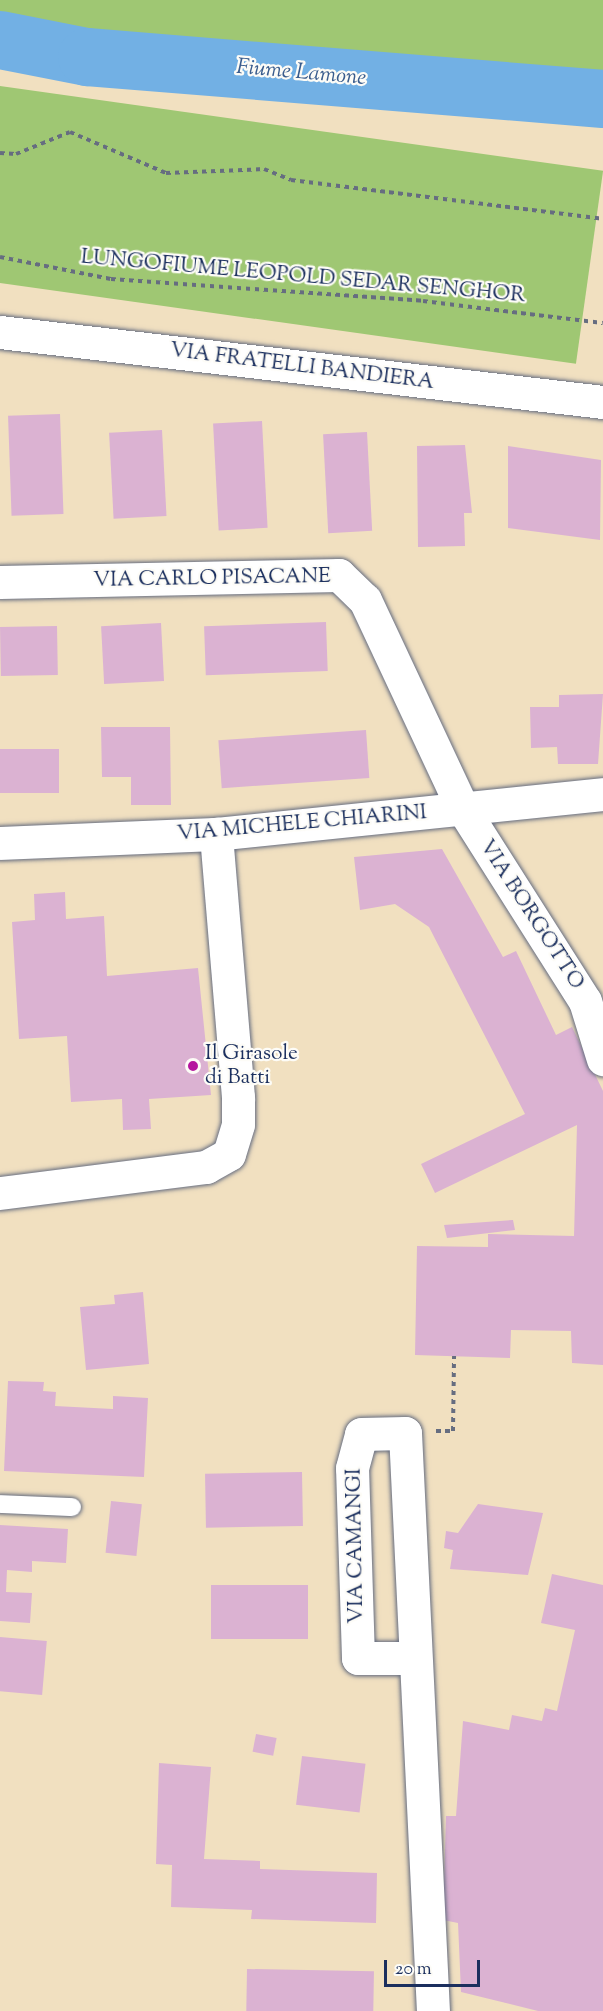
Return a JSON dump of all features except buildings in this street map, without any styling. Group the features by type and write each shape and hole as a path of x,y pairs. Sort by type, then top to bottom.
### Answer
{"street":[{"name":"VIA FRATELLI BANDIERA","path":"0,332 603,402"},
{"name":"VIA CARLO PISACANE","path":"0,582 339,575 365,600 463,809"},
{"name":"VIA MICHELE CHIARINI","path":"0,843 216,834 603,794"},
{"name":"VIA BORGOTTO","path":"463,809 585,1001 603,1059"},
{"path":"0,1193 206,1167 229,1154 238,1124 238,1097 216,834"},
{"path":"405,1433 412,1658 433,2011"},
{"name":"VIA CAMANGI","path":"405,1433 361,1434 352,1468 358,1658 412,1658"}],"lane":[{"path":"0,1504 72,1507"}],"path":[{"path":"0,153 16,154 70,132 166,173 264,169 291,180 603,219"},
{"name":"LUNGOFIUME LEOPOLD SEDAR SENGHOR","path":"0,257 111,279 423,301 603,323"},
{"path":"405,1433 453,1431 454,1356"}],"green space":[{"path":"0,0 603,0 603,98 88,45 0,27"},
{"path":"0,86 603,171 576,364 0,283"}],"waterway":[{"name":"Fiume Lamone","path":"0,40 87,57 603,99"}],"place":[{"name":"Il Girasole di Batti","path":"193,1066"}]}
